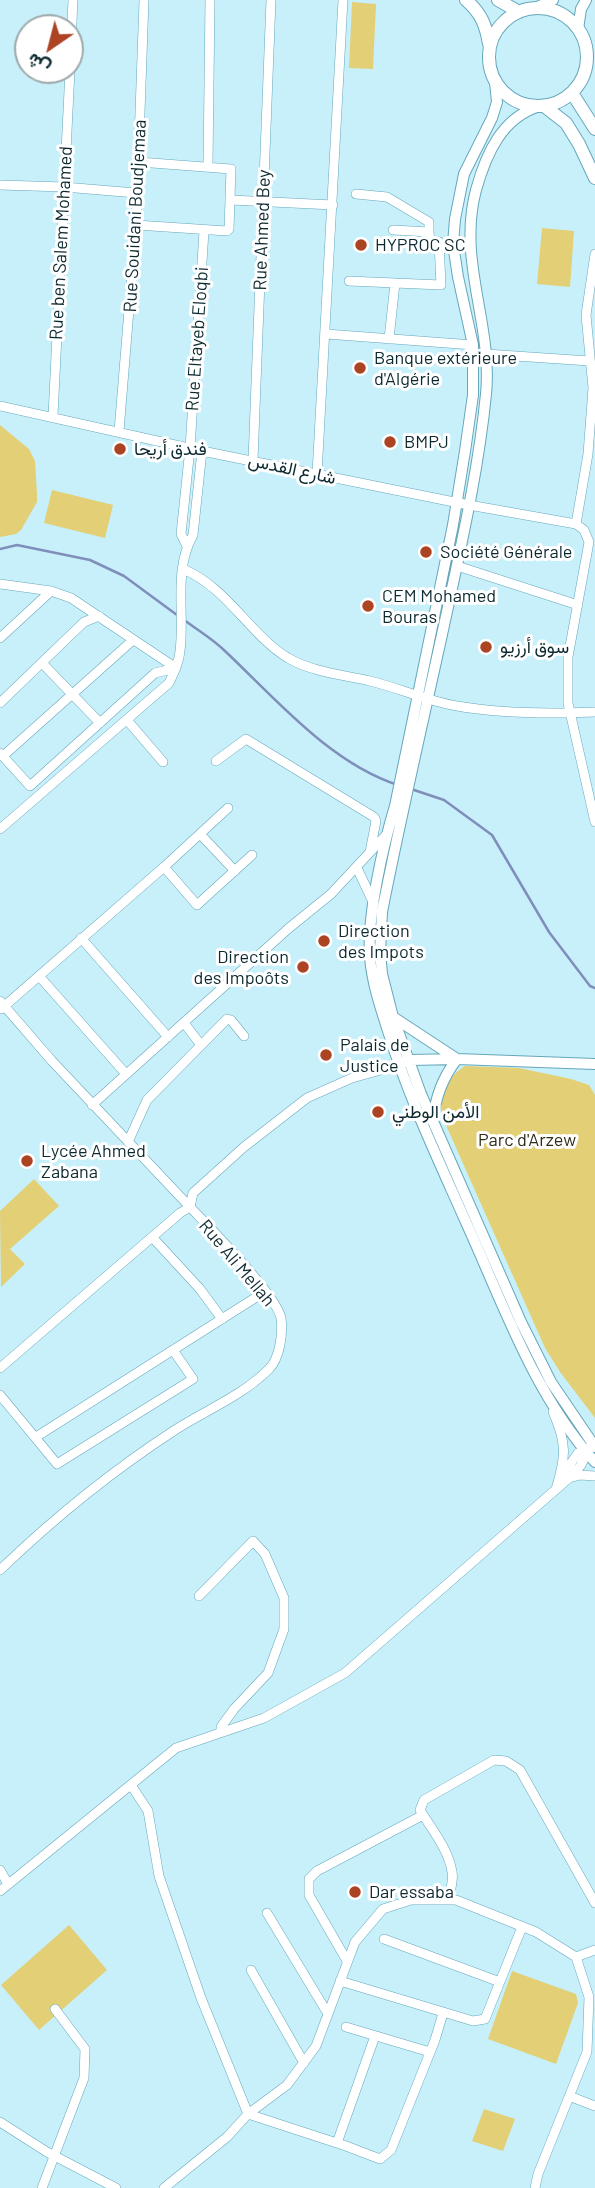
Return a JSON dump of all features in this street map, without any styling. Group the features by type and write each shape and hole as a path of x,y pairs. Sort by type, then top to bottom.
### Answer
{"highway":[{"path":"466,0 477,10 486,25 491,71 495,82 514,100 527,105 542,106 564,99 572,93 586,69 587,55 578,29 566,17 551,10 535,8 519,12 505,20 495,33 489,48"},
{"path":"498,0 519,12"},
{"path":"572,93 595,128"},
{"path":"542,106 566,123 595,178"}],"main road":[{"path":"535,8 553,0"},
{"path":"578,29 581,9 586,0"},
{"path":"408,770 417,696 457,503 473,395 473,345 453,244 459,194 472,154 492,118 497,102 495,82"},
{"path":"542,106 527,110 511,121 493,145 475,192 470,238 475,292 486,354 486,392 470,505 429,699 399,808 382,912 382,974 411,1098 512,1327 542,1387 591,1448"},
{"path":"462,298 475,292"},
{"path":"399,808 386,835 374,905 370,955 372,972 403,1063 433,1122 521,1322 551,1382 591,1448 595,1462"},
{"path":"393,1017 457,1059"},
{"path":"433,1122 440,1089 457,1059"},
{"path":"403,1063 457,1059 595,1064"}],"street":[{"name":"Rue Souidani Boudjemaa","path":"119,432 136,225 144,0"},
{"path":"208,165 210,0"},
{"name":"Rue Ahmed Bey","path":"253,460 271,0"},
{"path":"317,474 343,0"},
{"name":"Rue ben Salem Mohamed","path":"53,416 69,84"},
{"path":"136,225 228,231 231,200 231,169 208,165 139,162"},
{"path":"0,185 136,193"},
{"path":"349,281 441,285 439,243 430,240 429,222 387,197 356,194"},
{"path":"231,200 333,205"},
{"name":"Rue Eltayeb Eloqbi","path":"187,546 181,534 190,448 204,230"},
{"path":"393,230 429,232"},
{"path":"595,254 586,315 593,388 580,527 589,542 568,657 568,703 595,822"},
{"path":"389,339 395,283"},
{"path":"326,334 473,345"},
{"path":"486,354 589,361"},
{"name":"شارع القدس","path":"0,406 202,451 580,527"},
{"path":"0,829 169,683 180,651 183,569 187,546 193,535 202,451"},
{"path":"457,566 578,605"},
{"path":"183,569 216,590 265,639 288,658 303,666 374,682 455,706 502,712 595,712"},
{"path":"0,584 51,591 71,598 176,668"},
{"path":"0,638 51,591"},
{"path":"0,703 84,622 99,616"},
{"path":"134,640 1,755 30,786 155,673 176,668"},
{"path":"42,663 100,723"},
{"path":"127,720 163,762"},
{"path":"216,761 246,739 376,819 369,854"},
{"path":"0,1368 190,1207 2,1006 164,867 228,808"},
{"path":"200,834 235,871"},
{"path":"92,1105 280,936 331,894 386,835"},
{"path":"164,867 196,905 252,855"},
{"path":"357,868 374,905"},
{"path":"81,938 168,1037"},
{"path":"39,976 125,1074"},
{"path":"128,1142 147,1100 228,1018 244,1036"},
{"path":"184,1023 201,1045"},
{"name":"Rue Ali Mellah","path":"0,1570 43,1528 113,1472 178,1428 219,1406 272,1366 281,1340 281,1316 230,1250 190,1207 193,1193 244,1147 307,1098 352,1078 403,1063"},
{"path":"153,1238 200,1289 222,1319"},
{"path":"36,1437 258,1296 266,1294"},
{"path":"0,1395 57,1464 193,1379 173,1350"},
{"path":"542,1387 563,1435 565,1446 562,1470 555,1490"},
{"path":"555,1490 578,1453 591,1448"},
{"path":"0,1870 4,1887 176,1748 264,1718 345,1673 572,1476 591,1448"},
{"path":"572,1476 595,1476"},
{"path":"199,1596 253,1541 265,1554 284,1598 284,1629 268,1672 234,1709 221,1727 221,1732"},
{"path":"448,1900 452,1870 443,1848 420,1810 424,1800 494,1760 506,1760 520,1770 594,1900"},
{"path":"131,1785 148,1811 159,1876 201,1998 248,2114 380,2159 391,2150 443,2013"},
{"path":"347,1961 309,1895 309,1879 317,1871 423,1815"},
{"path":"164,2188 227,2137 248,2114 287,2085 316,2046 355,1942 383,1909 411,1900 456,1900 536,1932 576,1957 589,1997 587,2052 538,2174 535,2188"},
{"path":"267,1913 328,2014"},
{"path":"340,1981 473,2021 485,2019 522,1927"},
{"path":"384,1940 500,1982"},
{"path":"576,1957 595,1950"},
{"path":"251,1970 304,2063"},
{"path":"42,2188 84,2078 85,2049 55,2009"},
{"path":"346,2027 430,2052"},
{"path":"337,2143 375,2036"},
{"path":"569,2096 595,2106"},
{"path":"0,2122 116,2188"}],"green space":[{"path":"352,2 376,4 373,69 349,68"},
{"path":"542,228 574,231 570,287 537,284"},
{"path":"0,425 29,449 35,461 37,502 21,530 16,534 0,537"},
{"path":"52,490 113,505 105,538 44,523"},
{"name":"Parc d'Arzew","path":"465,1066 519,1068 571,1079 589,1085 595,1095 595,1418 545,1348 441,1114 446,1087 453,1076"},
{"path":"34,1179 59,1206 10,1249 25,1264 1,1287 0,1211"},
{"path":"69,1925 107,1970 39,2030 1,1985"},
{"path":"512,1971 576,1994 578,2003 556,2064 488,2039"},
{"path":"484,2109 515,2119 503,2151 472,2141"}],"waterway":[{"path":"0,549 17,545 90,560 124,576 177,615"},
{"path":"183,619 221,647 284,709 327,746 349,762 398,785"},
{"path":"411,789 444,800 492,835 549,932 590,986 595,988"}],"place":[{"name":"HYPROC SC","path":"361,245"},
{"name":"Banque extérieure d'Algérie","path":"360,368"},
{"name":"BMPJ","path":"390,442"},
{"name":"فندق أريحا","path":"120,449"},
{"name":"Société Générale","path":"426,552"},
{"name":"CEM Mohamed Bouras","path":"368,606"},
{"name":"سوق أرزيو","path":"486,647"},
{"name":"Direction des Impots","path":"324,941"},
{"name":"Direction des Impoôts","path":"303,967"},
{"name":"Palais de Justice","path":"326,1055"},
{"name":"الأمن الوطني","path":"378,1112"},
{"name":"Lycée Ahmed Zabana","path":"27,1161"},
{"name":"Dar essaba","path":"355,1892"}]}
